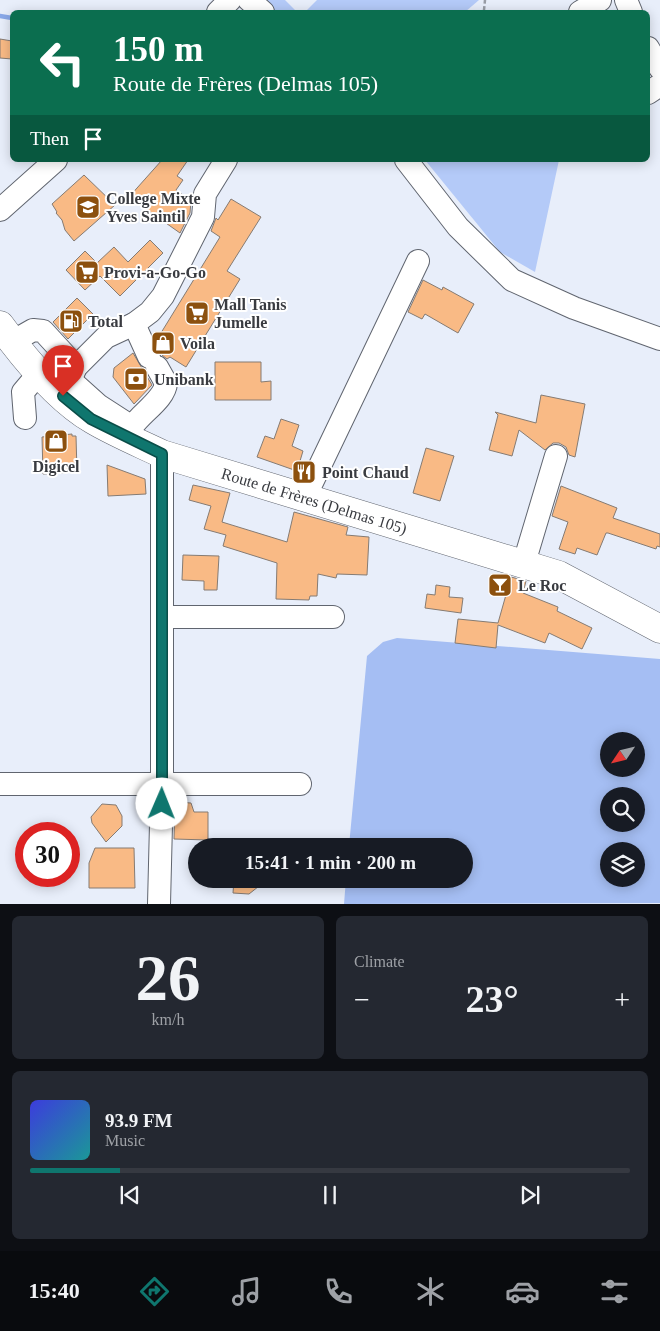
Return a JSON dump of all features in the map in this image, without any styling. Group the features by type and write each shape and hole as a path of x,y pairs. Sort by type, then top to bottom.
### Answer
{"main road":[{"name":"Route de Frères (Delmas 105)","path":"6,334 40,373 69,381 91,419 129,432 162,454 524,563 558,575 660,628"}],"street":[{"path":"220,10 230,0"},
{"path":"249,0 261,10"},
{"path":"583,10 600,0"},
{"path":"650,51 660,68"},
{"path":"0,210 54,162"},
{"path":"6,334 33,330 43,331 69,381 106,337 134,324 150,312 163,296 204,217 205,194 225,162"},
{"path":"408,162 458,227 512,280 574,308 660,339"},
{"path":"305,497 418,261"},
{"path":"129,432 137,419 164,392 166,383 134,324"},
{"path":"24,418 23,392 40,373"},
{"path":"159,904 162,784 162,454"},
{"path":"524,563 556,456"},
{"path":"162,617 333,617"},
{"path":"0,784 300,784"}],"path":[{"path":"484,10 485,0"}],"shaded area":[{"path":"245,0 285,0 295,10 251,10"},
{"path":"317,0 479,0 467,10 307,10"},
{"path":"427,162 559,162 535,272 500,252"},
{"path":"397,638 660,659 660,903 344,904 345,888 473,888 473,838 350,838 367,656 383,642"}],"building":[{"path":"0,39 10,41 10,59 0,58"},
{"path":"160,162 187,162 177,176 183,180 176,190 191,201 190,213 180,233 129,197"},
{"path":"84,175 115,205 74,241 65,230 62,220 52,204"},
{"name":"Mall Tanis Jumelle","path":"231,199 261,217 227,271 240,279 186,367 170,357 167,359 162,355 156,341 220,237 211,231 216,218 218,220"},
{"path":"150,240 163,253 120,296 100,276 85,290 66,270 85,251 97,263 114,247 128,262"},
{"path":"423,280 442,290 443,287 474,304 458,333 425,314 422,319 408,312"},
{"path":"77,298 93,314 68,339 53,322"},
{"path":"133,353 152,385 134,404 113,377 114,368"},
{"path":"215,362 261,362 261,382 271,381 271,400 215,400"},
{"path":"541,395 585,404 575,457 569,455 566,447 559,443 553,443 545,450 519,430 512,456 489,450 498,415 495,412 536,423"},
{"path":"281,419 299,425 292,446 303,451 297,471 257,457 265,436 274,439"},
{"path":"72,434 72,436 76,436 77,472 43,474 42,437"},
{"path":"426,448 454,456 440,501 413,493"},
{"path":"107,465 145,479 146,494 108,496"},
{"path":"193,485 230,493 222,522 287,542 294,512 348,527 346,535 369,537 367,575 337,574 336,578 318,574 317,596 310,596 309,600 276,599 277,563 223,546 226,535 204,529 211,506 189,500"},
{"path":"561,486 617,508 613,518 660,534 660,547 657,546 656,549 606,533 597,555 577,548 575,554 559,549 568,522 552,516"},
{"path":"183,555 219,556 217,590 204,590 204,581 182,580"},
{"path":"511,577 526,581 523,593 558,607 557,611 592,628 582,649 549,633 545,643 498,625 496,648 455,643 458,619 498,623"},
{"path":"436,585 450,587 449,597 463,598 461,613 425,608 427,594 435,595"},
{"path":"175,802 191,803 194,812 208,812 208,838 174,839"},
{"path":"102,804 116,805 122,816 122,826 106,842 92,823 91,817"},
{"path":"95,848 134,848 135,888 89,888 89,863"},
{"path":"233,888 257,888 249,894 233,893"}],"waterway":[{"path":"0,16 10,18"}],"place":[{"name":"College Mixte Yves Saintil","path":"88,207"},
{"name":"Provi-a-Go-Go","path":"87,272"},
{"name":"Mall Tanis Jumelle","path":"197,313"},
{"name":"Total","path":"71,321"},
{"name":"Voila","path":"163,343"},
{"name":"Unibank","path":"136,379"},
{"name":"Digicel","path":"56,441"},
{"name":"Point Chaud","path":"304,472"},
{"name":"Le Roc","path":"500,585"}],"route":[{"path":"63,396 91,419 162,454 162,804"}]}
